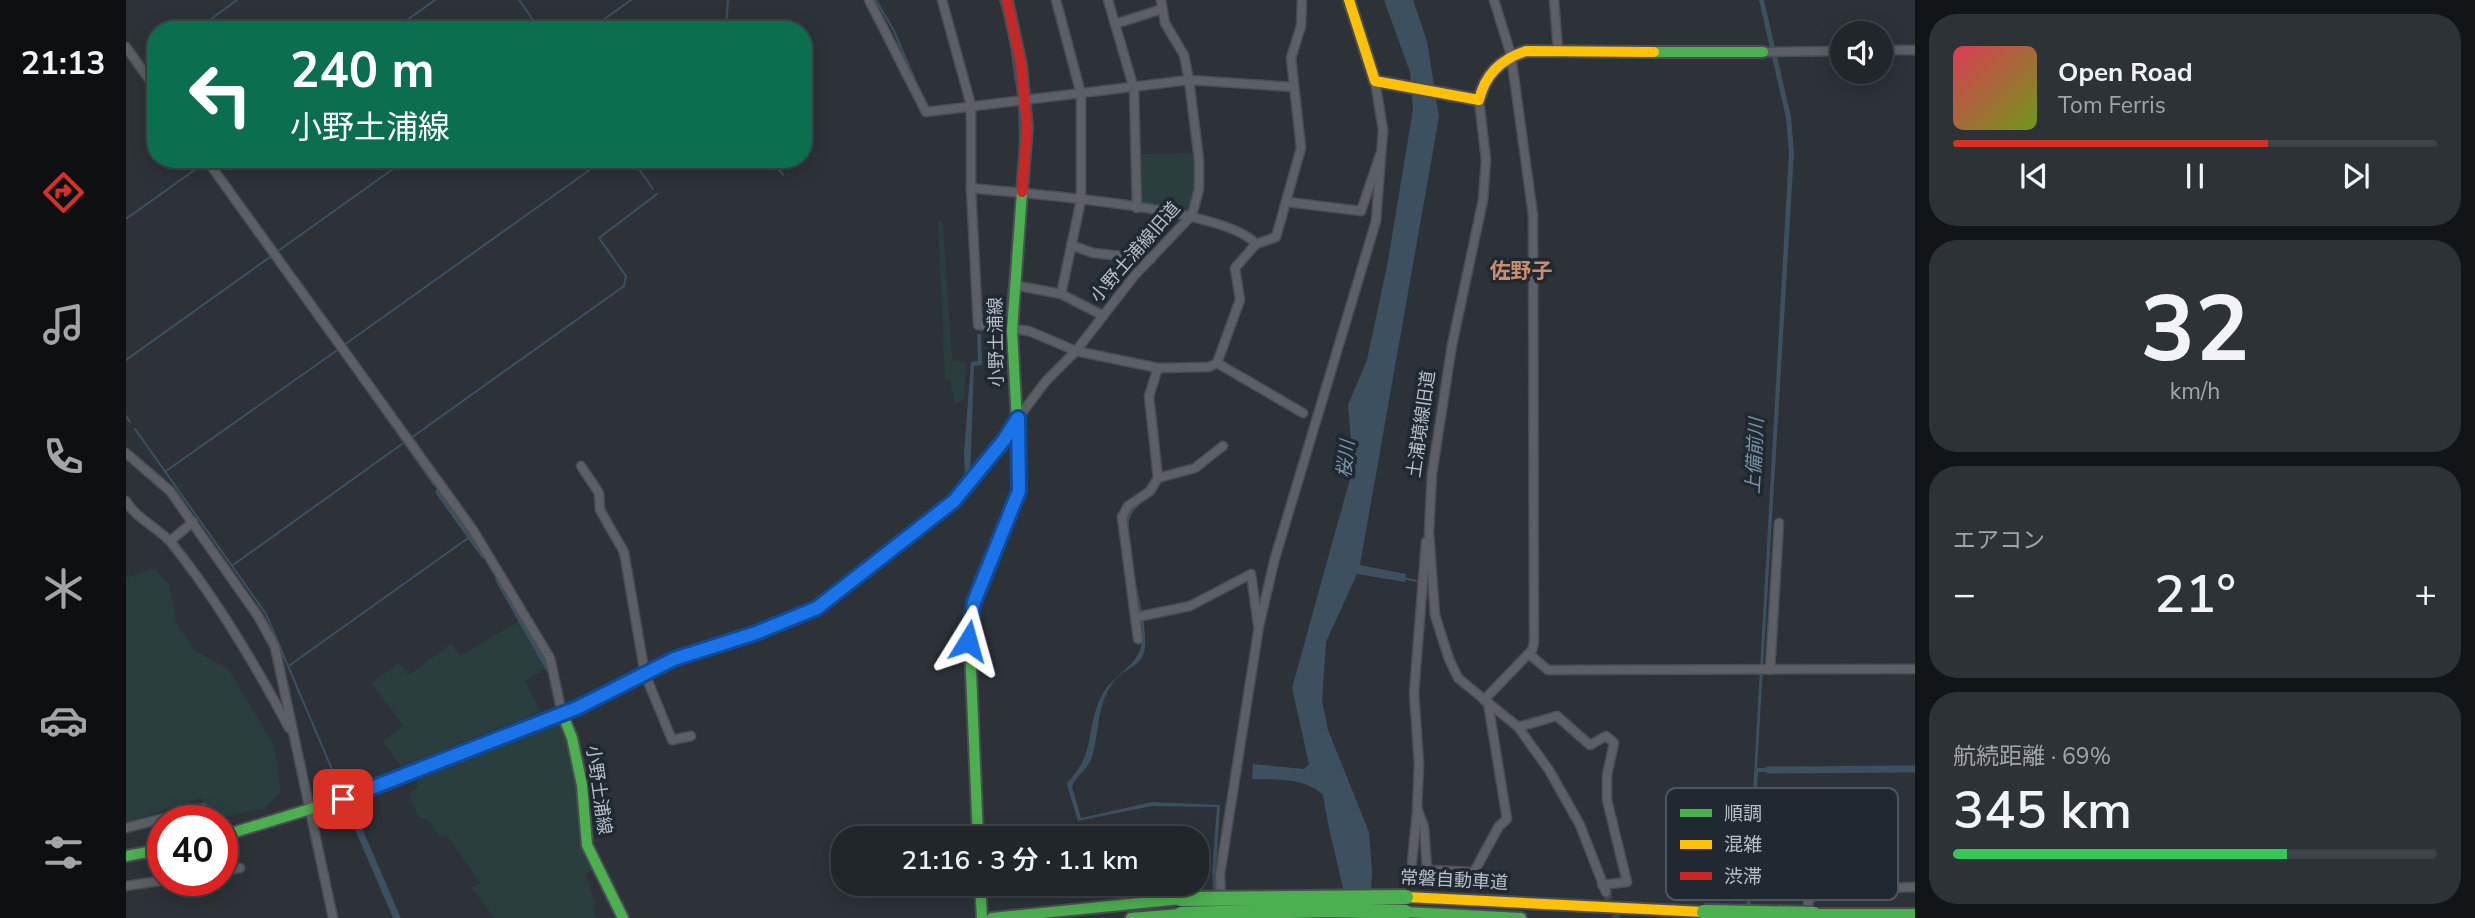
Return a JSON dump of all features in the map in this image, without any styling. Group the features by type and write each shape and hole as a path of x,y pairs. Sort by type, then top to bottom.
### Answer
{"main road":[{"name":"小野土浦線","path":"977,826 969,623 982,579 1019,491 1018,418 1012,331 1027,152 1021,64 1007,0"},
{"path":"1349,0 1377,81 1474,99 1486,78 1511,55 1526,51 1765,52"},
{"path":"238,831 308,811 610,694 674,659 756,633 817,608 954,501 1004,440 1018,418"},
{"name":"小野土浦線","path":"562,713 572,738 582,785 587,845 623,918"},
{"path":"126,856 147,852"},
{"path":"981,896 982,918"},
{"name":"常磐自動車道","path":"992,918 1181,899 1406,897 1811,916 1915,914"},
{"name":"常磐自動車道","path":"1131,918 1329,910 1521,918"}],"street":[{"path":"869,0 926,112 1134,89 1189,80 1293,87"},
{"path":"942,0 971,105 971,188 978,325 1029,331 1076,351 1158,368 1209,368 1217,363 1240,300 1235,268 1256,244 1276,237 1301,148 1291,58 1301,26 1302,0"},
{"path":"1056,0 1081,94 1081,200 1061,294"},
{"path":"1108,0 1134,89 1137,208"},
{"path":"1429,870 1474,872 1499,825 1507,819 1486,702 1529,654 1534,642 1533,215 1511,55 1494,0"},
{"path":"1554,0 1558,50"},
{"path":"1115,24 1161,4"},
{"name":"小野土浦線旧道","path":"1018,418 1037,391 1076,351 1102,315 1192,215 1199,189 1199,160 1189,80 1184,55 1165,23 1161,4"},
{"path":"126,47 147,76"},
{"path":"1893,50 1915,50"},
{"path":"1765,52 1830,51"},
{"path":"1222,918 1220,874 1259,626 1275,558 1376,221 1383,145 1377,81"},
{"name":"土浦境線旧道","path":"1474,99 1486,160 1483,200 1440,408 1429,533 1435,615 1448,659 1458,678 1518,727 1549,771 1580,825 1604,889 1627,882 1607,800 1606,775 1614,743 1606,736 1590,745 1557,716 1518,727"},
{"path":"1287,202 1361,211 1383,145"},
{"path":"212,168 473,530 550,658 562,713"},
{"path":"971,188 1192,215 1247,234 1256,244"},
{"path":"1071,245 1093,253 1151,259"},
{"path":"1014,285 1061,294 1102,315"},
{"path":"1217,363 1303,413"},
{"path":"1138,639 1122,517 1128,506 1150,491 1158,478 1149,396 1158,368"},
{"path":"1158,478 1195,468 1223,446"},
{"path":"126,453 170,491 258,616 275,647 333,918"},
{"path":"581,466 599,493 600,510 624,552 645,674 672,740 691,736"},
{"path":"126,501 131,510 170,541 236,634 292,734"},
{"path":"170,541 193,522"},
{"path":"1769,670 1779,523"},
{"path":"1412,862 1419,764 1414,693 1422,618 1424,553 1429,533"},
{"path":"1137,617 1190,606 1251,574 1259,626"},
{"path":"1529,654 1548,670 1915,669"},
{"path":"1417,808 1424,827 1428,881"},
{"path":"126,828 147,823"},
{"path":"126,886 147,883"}],"green space":[{"path":"1197,153 1197,189 1191,213 1139,207 1139,154"},
{"path":"943,221 952,360 966,363 964,399 955,404 950,379 945,379 938,222"},
{"path":"154,568 169,584 176,622 194,650 229,670 274,745 281,792 265,808 238,814 238,805 207,805 200,798 179,805 147,805 147,816 126,823 126,578"},
{"path":"519,621 544,663 545,669 525,681 540,712 401,766 382,741 404,726 371,683 399,663 409,675 451,644 460,656"},
{"path":"560,722 573,760 582,836 595,869 585,875 596,904 593,909 597,918 494,918 472,888 480,883 446,834 440,837 427,819 419,817 409,795 417,788 418,780"}],"water":[{"path":"1384,0 1413,0 1427,41 1439,117 1360,565 1406,574 1405,582 1357,574 1326,642 1322,700 1328,730 1369,832 1372,872 1370,918 1349,918 1323,795 1299,782 1252,779 1253,764 1304,769 1309,764 1292,688 1353,468 1348,405 1367,360 1388,261 1413,109 1410,72"},
{"path":"1759,0 1764,0 1791,117 1794,152 1757,768 1768,768 1769,772 1758,772 1757,788 1753,788 1789,152 1786,118"},
{"path":"977,334 981,334 982,365 974,366 970,480 965,480 964,453 971,362 978,361"},
{"path":"1152,495 1134,511 1128,531 1131,562 1143,614 1144,653 1109,689 1101,708 1092,757 1072,787 1081,818 1152,802 1220,805 1216,871 1219,918 1215,918 1212,871 1217,807 1152,806 1078,821 1067,783 1083,761 1102,695 1106,688 1139,653 1141,631 1125,548 1125,518 1132,506"},
{"path":"1747,900 1751,900 1750,918 1746,918"}],"waterway":[{"path":"208,21 237,0"},
{"path":"406,21 435,0"},
{"path":"519,0 534,21"},
{"path":"602,21 631,0"},
{"path":"727,21 728,0"},
{"path":"876,0 893,29 922,96"},
{"path":"1000,0 1005,17"},
{"path":"1007,22 1018,94"},
{"path":"1019,107 1020,146"},
{"path":"126,219 197,168"},
{"path":"278,251 394,168"},
{"path":"344,345 592,168"},
{"path":"638,168 653,189"},
{"path":"778,168 783,175"},
{"path":"411,438 624,286 626,276 599,238 657,194"},
{"path":"1006,320 1015,216"},
{"path":"126,360 270,257"},
{"path":"336,346 434,485"},
{"path":"166,471 336,351"},
{"path":"126,416 130,422"},
{"path":"135,429 266,614 339,786"},
{"path":"233,565 402,444"},
{"path":"439,492 484,555"},
{"path":"290,665 471,536"},
{"path":"1403,578 1416,581"},
{"path":"499,580 550,670"},
{"path":"1768,770 1915,769"},
{"path":"349,807 355,823"},
{"path":"359,830 397,918"}],"tunnel":[{"path":"1606,892 1617,918"}],"traffic: fast":[{"path":"1654,52 1763,52"},
{"path":"977,826 969,623 981,579 1014,507 1020,476 1012,331 1022,192"},
{"path":"238,831 343,799 577,708 674,659 756,633 817,608 943,510"},
{"path":"562,713 572,738 582,785 587,845 623,918"},
{"path":"126,856 147,852"},
{"path":"981,896 982,918"},
{"path":"1181,899 1406,897"},
{"path":"992,918 1181,899"},
{"path":"1181,914 1329,910 1405,912"},
{"path":"1405,912 1521,918"},
{"path":"1704,912 1814,914"},
{"path":"1131,918 1181,914"},
{"path":"1814,914 1915,914"}],"traffic: slow":[{"path":"1349,0 1375,81 1479,100 1485,82 1495,69 1509,58 1526,51 1654,52"},
{"path":"943,510 965,490 984,467 1018,418"},
{"path":"1406,897 1704,912"}],"traffic: jam":[{"path":"1007,0 1021,64 1027,127 1022,192"}],"district":[{"name":"佐野子","path":"1521,271"}],"route":[{"path":"343,799 577,708 610,694 674,659 756,633 817,608 954,501 1004,440 1018,418 1019,491 974,602 968,641"}],"water label":[{"name":"上備前川","path":"1755,456"},
{"name":"桜川","path":"1346,459"}]}
